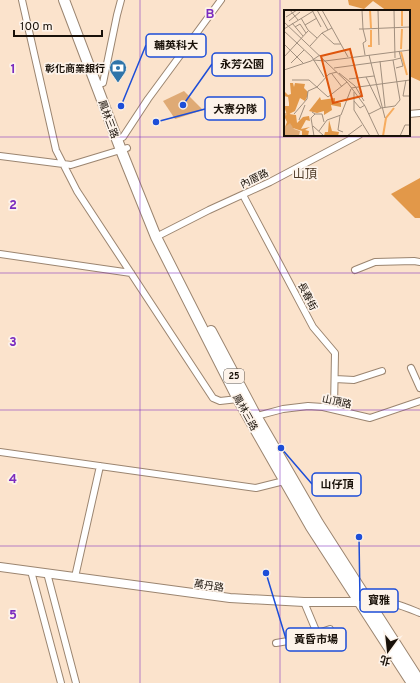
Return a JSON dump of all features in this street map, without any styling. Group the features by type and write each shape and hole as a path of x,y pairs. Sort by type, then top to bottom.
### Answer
{"main road":[{"name":"25","path":"64,0 100,84"},
{"name":"25","path":"71,0 100,84"},
{"name":"鳳林三路","path":"100,84 120,139 159,235 238,399 252,418 318,523 412,683"},
{"name":"鳳林三路","path":"159,235 284,481 311,527 420,682"}],"street":[{"path":"22,0 56,150 77,191 213,398 220,401 238,399"},
{"name":"鳳林三路","path":"100,84 121,0"},
{"path":"120,139 221,0"},
{"path":"410,114 420,113"},
{"name":"內厝路","path":"159,235 243,195 333,150 357,136"},
{"path":"0,156 71,165 124,149"},
{"name":"長春街","path":"243,195 278,258 313,327 335,353 334,409"},
{"path":"0,254 131,273"},
{"path":"355,270 375,262 420,262"},
{"path":"411,368 420,388"},
{"path":"335,379 354,380 382,371"},
{"name":"山頂路","path":"252,418 283,408 324,407 370,418 420,401"},
{"path":"0,452 256,488 284,481"},
{"path":"75,577 100,466"},
{"path":"0,567 32,571 61,683"},
{"name":"萬丹路","path":"32,571 230,598 304,602 365,602"},
{"path":"47,573 76,683"},
{"path":"365,602 385,601 395,603 420,613"},
{"path":"304,602 317,633"},
{"path":"276,643 300,639 330,629"}],"shaded area":[{"path":"348,0 420,0 420,81 410,76 410,10 386,10 373,1 364,9 349,5"},
{"path":"184,91 203,110 175,119 163,101"},
{"path":"420,178 420,218 415,218 391,194"}],"place":[{"name":"彰化商業銀行","path":"118,83"},
{"name":"永芳公園","path":"183,105"},
{"name":"輔英科大","path":"121,106"},
{"name":"大寮分隊","path":"156,122"},
{"name":"山仔頂","path":"281,448"},
{"name":"寶雅","path":"359,537"},
{"name":"黃昏市場","path":"266,573"}],"district":[{"name":"山頂","path":"305,174"}]}
